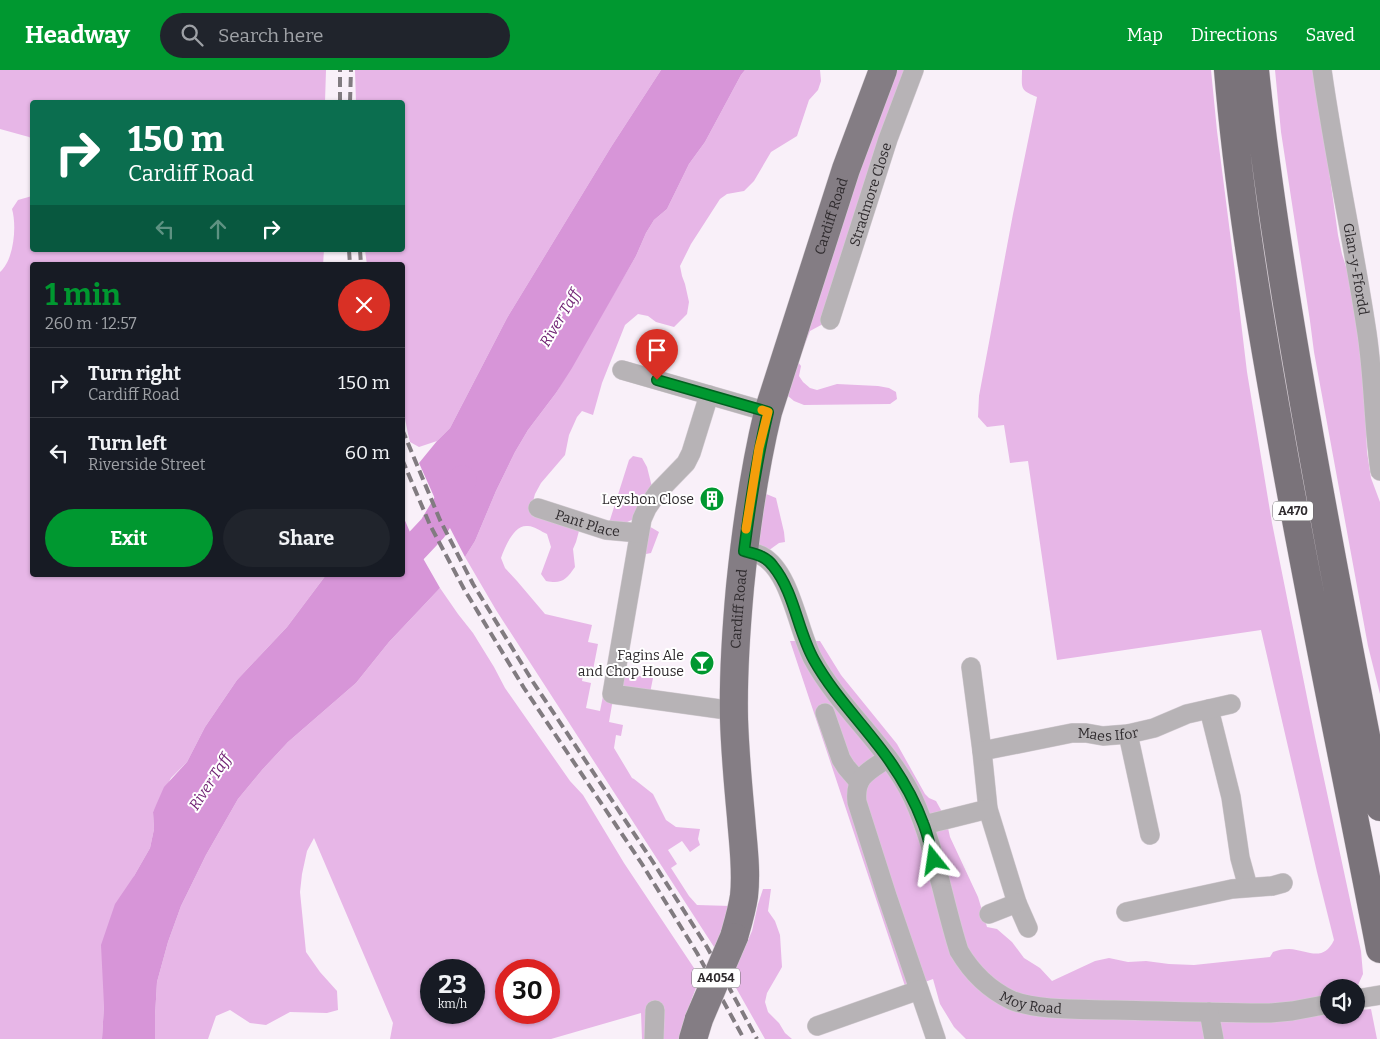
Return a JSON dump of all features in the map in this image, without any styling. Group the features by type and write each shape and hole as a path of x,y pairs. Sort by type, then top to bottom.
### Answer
{"highway":[{"name":"A470","path":"1228,70 1241,197 1266,356 1297,533 1380,949"},
{"name":"A470","path":"1255,70 1268,182 1291,330 1326,532 1380,807"}],"main road":[{"name":"Cardiff Road","path":"696,1029 734,937 744,896 745,875 734,711 734,663 744,551 759,448 768,412 846,169 882,70"}],"street":[{"name":"Stradmore Close","path":"830,320 888,139 914,70"},
{"name":"Glan-y-Ffordd","path":"1322,70 1334,150 1366,327 1371,362 1380,470"},
{"path":"622,370 768,412"},
{"path":"709,395 691,453 686,463 662,487 647,508 642,519 612,694 734,711"},
{"name":"Pant Place","path":"538,508 606,530 639,533"},
{"name":"Moy Road","path":"744,551 761,556 772,563 787,586 813,659 825,678 888,758 912,797 924,825 959,951 978,978 995,991 1012,1000 1044,1007 1098,1010 1270,1013 1320,1006"},
{"path":"971,667 988,809 1017,903 1028,928"},
{"name":"Maes Ifor","path":"982,751 1072,733 1103,736 1128,734 1154,728 1187,714 1231,704"},
{"path":"1209,709 1231,797 1240,858 1248,888"},
{"path":"825,713 841,759 859,782"},
{"path":"1128,734 1150,834"},
{"path":"888,758 866,773 859,782 856,792 857,802 936,1039"},
{"path":"924,825 988,809"},
{"path":"1126,912 1224,890 1272,886 1283,882"},
{"path":"988,914 1017,903"},
{"path":"816,1026 919,990"},
{"path":"1365,998 1380,995"},
{"path":"654,1039 655,1010"},
{"path":"1209,1012 1214,1039"}],"shaded area":[{"path":"0,70 326,70 325,100 30,100 30,138 0,129"},
{"path":"355,70 661,70 611,147 507,318 450,428 437,441 419,447 410,442 405,419 405,262 367,262 365,252 405,252 405,100 356,100"},
{"path":"745,70 820,70 821,81 818,90 809,100 797,136 771,152 754,181 744,191 727,194 720,199 691,244 680,266 689,302 687,314 674,327 656,322 648,316 638,314 625,325 602,383 593,415 582,411 577,417 569,435 565,455 541,483 535,494 532,505 561,525 579,531 573,549 575,567 563,580 556,582 546,581 541,574 551,547 547,534 530,526 523,526 514,532 501,558 505,568 545,614 592,625 588,642 598,644 593,670 584,669 582,681 591,683 586,708 600,711 603,696 613,699 609,722 623,725 621,736 616,735 614,748 632,778 653,794 666,820 676,827 700,829 698,839 700,845 690,852 682,841 668,850 677,864 671,868 697,905 731,906 716,950 496,610 465,557 475,541 515,452 528,430 556,393 636,256 654,220 667,209 689,164 705,142"},
{"path":"883,70 914,70 823,324 810,331 798,362 801,366 799,376 810,388 817,390 837,384 878,386 889,388 896,392 897,399 890,404 804,405 788,396"},
{"path":"1022,70 1211,70 1247,372 1272,523 1361,951 1363,974 1361,979 1320,979 1320,1024 1365,1024 1365,1010 1371,1009 1377,1039 966,1039 954,1027 940,1004 933,979 906,989 790,641 820,641 841,675 897,744 925,794 936,801 946,819 950,837 978,897 987,927 997,929 1012,942 1024,958 1040,968 1052,981 1095,961 1109,958 1128,962 1146,961 1194,965 1270,957 1273,952 1285,949 1315,954 1325,951 1334,940 1261,630 1057,660 1028,461 1010,463 1004,425 987,427 978,417 979,396 1037,97 1024,90"},
{"path":"1275,70 1315,70 1338,235 1354,292 1364,375 1367,452 1371,478 1380,502 1380,694 1368,646 1314,352 1281,132"},
{"path":"30,197 30,252 324,252 323,262 30,262 30,577 324,577 287,627 237,680 205,727 187,762 171,778 153,812 154,829 150,848 134,876 104,1005 102,1039 0,1039 0,272 5,267 11,251 14,233 12,209 18,200"},
{"path":"633,456 642,458 647,467 652,487 634,519 625,523 609,523 629,460"},
{"path":"752,488 776,498 784,532 785,542 779,543 761,556 743,551"},
{"path":"647,525 659,532 651,553 646,554 640,548"},
{"path":"440,588 473,633 505,688 570,781 583,795 624,863 700,977 680,1039 642,1039 641,1013 551,1039 390,1039 393,1023 314,838 307,851 300,892 306,952 337,991 338,1010 327,1013 290,1012 266,1025 250,1023 230,1010 216,1016 208,1039 155,1039 157,982 168,942 181,906 206,855 238,799 262,770 288,742 356,683 389,642"},
{"path":"621,673 653,678 650,693 618,688"},
{"path":"763,889 771,889 768,911 775,921 780,935 782,967 767,993 765,1002 768,1012 792,1039 765,1039 731,979 752,931"}],"water":[{"path":"661,70 745,70 705,142 689,164 667,209 654,220 646,233 636,256 572,368 528,430 515,452 475,541 465,557 419,463 450,428 507,318 611,147"},
{"path":"405,521 416,546 440,588 389,642 356,683 288,742 238,799 206,855 181,906 168,942 157,982 155,1039 102,1039 104,1005 101,945 115,904 150,848 154,829 153,812 164,787 187,762 205,727 237,680 287,627 324,577 405,577"}],"waterway":[{"name":"River Taff","path":"405,558 433,528 462,480"}],"railway":[{"path":"340,70 340,100"},
{"path":"350,100 351,70"},
{"path":"349,252 350,262"},
{"path":"360,252 361,262"},
{"path":"405,436 440,520 473,584 533,682 707,947 757,1039"},
{"path":"405,466 430,525 464,589 524,688 642,864 697,953 744,1039"}],"slow traffic":[{"path":"746,529 759,448 768,412 762,410"}],"place":[{"name":"Leyshon Close","path":"712,499"},
{"name":"Fagins Ale and Chop House","path":"702,663"}],"route":[{"path":"657,380 768,412 752,488 744,551 761,556 772,563 787,586 813,659 825,678 888,758 902,780 912,797 924,825 934,860"}]}
